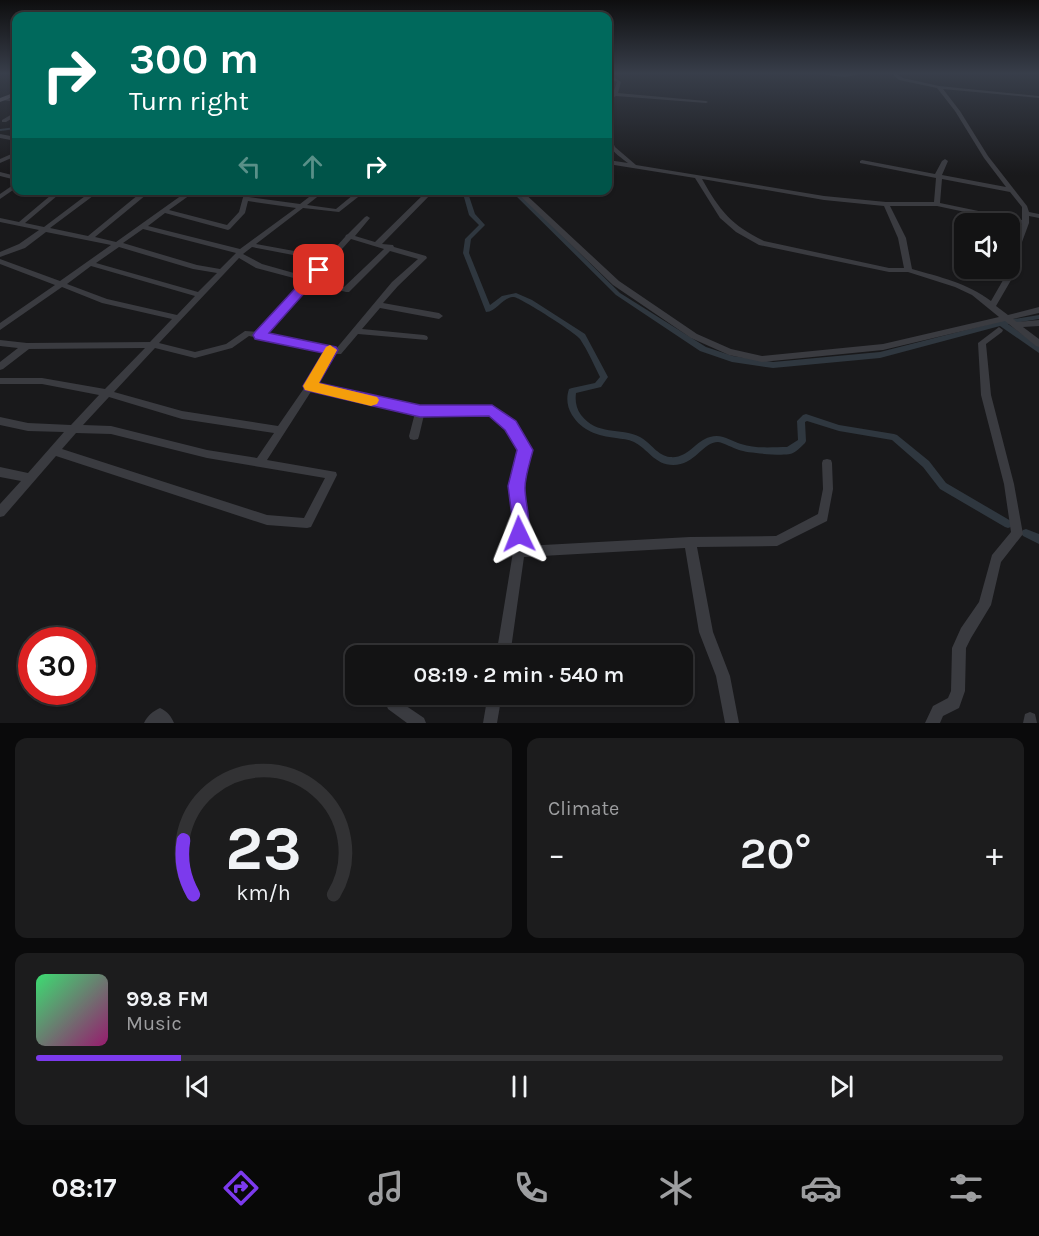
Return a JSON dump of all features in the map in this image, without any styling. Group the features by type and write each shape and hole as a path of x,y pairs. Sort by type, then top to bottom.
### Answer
{"street":[{"path":"953,108 986,158 1025,207 1026,223 1018,242 1010,275 992,306"},
{"path":"4,121 12,116"},
{"path":"612,146 633,165"},
{"path":"937,204 938,176 945,161"},
{"path":"612,162 800,194 886,204 937,204 1026,223"},
{"path":"862,162 1010,189"},
{"path":"697,177 723,219 742,234 762,243 889,270 908,270 958,285 975,293 992,306 1003,322 1015,325 1039,323"},
{"path":"0,197 12,188"},
{"path":"0,190 9,191"},
{"path":"20,224 55,195"},
{"path":"0,255 22,246 90,195"},
{"path":"90,238 143,195"},
{"path":"0,327 187,195"},
{"path":"164,211 228,228 242,213 247,195"},
{"path":"252,195 337,211 358,195"},
{"path":"0,512 107,393 240,254 317,195"},
{"path":"378,243 427,195"},
{"path":"523,195 616,283 686,331 729,352 762,359 883,347 1003,322 1039,310"},
{"path":"886,204 902,238 908,270"},
{"path":"1025,213 1039,216"},
{"path":"260,335 348,236 367,218"},
{"path":"0,220 117,244 196,267 223,272"},
{"path":"144,227 240,254 259,266 346,290 390,247"},
{"path":"0,343 27,346 153,345 195,354 229,346 248,333 338,352 395,284 423,258 348,236"},
{"path":"251,245 327,260"},
{"path":"0,261 105,301 179,318"},
{"path":"89,263 201,295"},
{"path":"379,305 439,316"},
{"path":"932,723 938,711 954,704 958,691 959,648 985,605 996,559 1017,534 1009,484 986,395 982,343 1003,322"},
{"path":"1015,325 1039,344"},
{"path":"355,331 424,338"},
{"path":"0,367 27,346"},
{"path":"260,462 331,350"},
{"path":"0,381 42,381 107,393 182,415 280,430"},
{"path":"310,386 420,411 492,410 511,425 525,450 516,486 520,517 519,552 505,645"},
{"path":"414,436 420,411"},
{"path":"0,421 28,427 111,430 207,454 332,475 307,523 267,520 54,451"},
{"path":"519,552 690,542 777,541 823,517 828,489 827,463"},
{"path":"0,472 31,478"},
{"path":"690,542 706,632 723,676 732,723"},
{"path":"394,705 419,723"},
{"path":"490,723 493,705"},
{"path":"151,723 160,715 167,723"}],"waterway":[{"path":"0,130 12,128"},
{"path":"466,195 472,215 482,225 468,239 466,253 488,310 504,297 516,295 582,336 604,377 598,385 572,391 571,398 577,416 593,430 635,439 659,457 674,461 687,458 706,442 717,439 743,448 789,451 802,441 801,421 806,417 839,428 894,437 926,464 943,486 1008,524"},
{"path":"517,195 618,294 703,349 732,359 773,365 880,355 1001,323"},
{"path":"1001,323 1039,317"},
{"path":"1001,323 1039,350"},
{"path":"1026,533 1039,539"}],"slow traffic":[{"path":"330,350 310,386 371,400"}],"route":[{"path":"319,270 260,335 331,350 310,386 420,411 492,410 511,425 525,450 516,486 520,517 519,534"}]}
